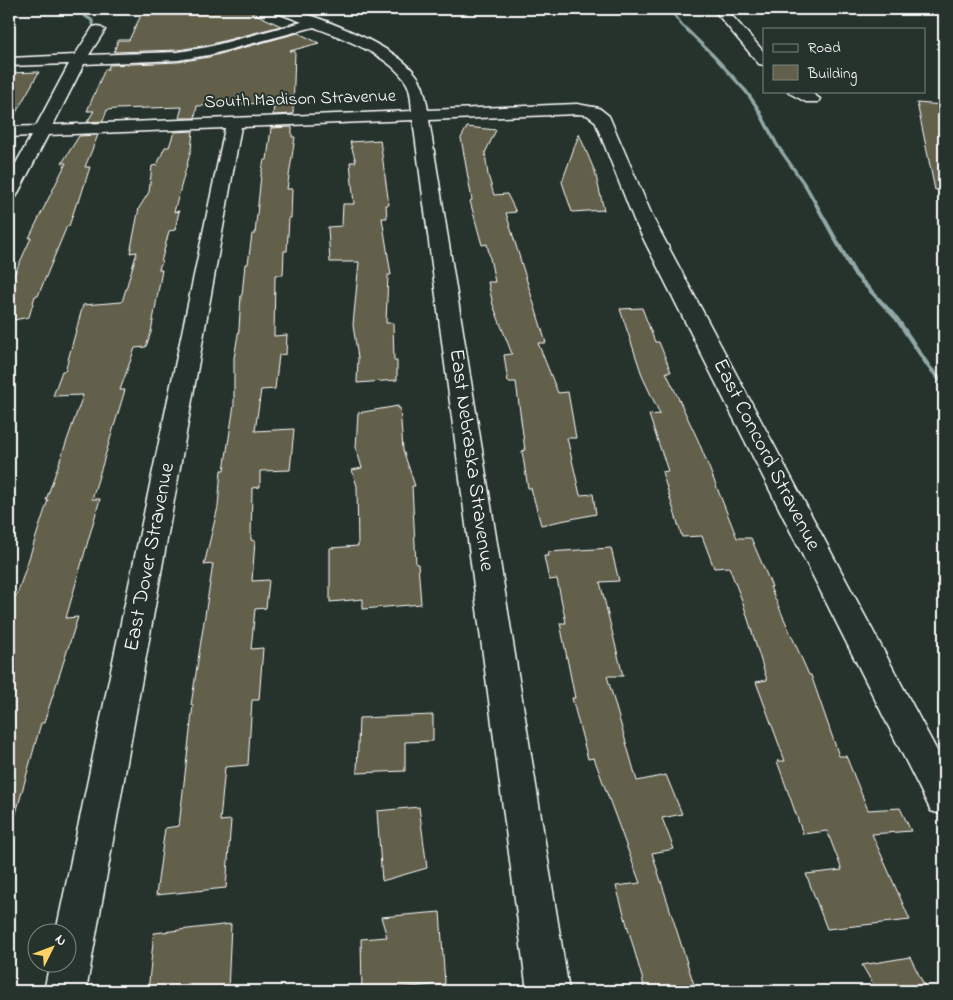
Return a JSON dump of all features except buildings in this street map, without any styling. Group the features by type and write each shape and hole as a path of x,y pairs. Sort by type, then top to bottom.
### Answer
{"street":[{"name":"East Nebraska Stravenue","path":"280,9 374,49 404,68 416,86 548,991"},
{"path":"719,9 763,60"},
{"path":"9,62 178,56 209,51 314,23"},
{"path":"9,193 79,60 98,30"},
{"path":"798,92 812,99"},
{"name":"South Madison Stravenue","path":"9,132 573,109 592,111"},
{"name":"East Concord Stravenue","path":"592,111 598,113 603,119 644,220 944,799"},
{"name":"East Dover Stravenue","path":"65,991 234,123"}],"waterway":[{"path":"74,9 92,20 95,28"},
{"path":"670,9 682,25 747,92 777,145 807,188 855,274 897,319 929,367 944,384"}]}
